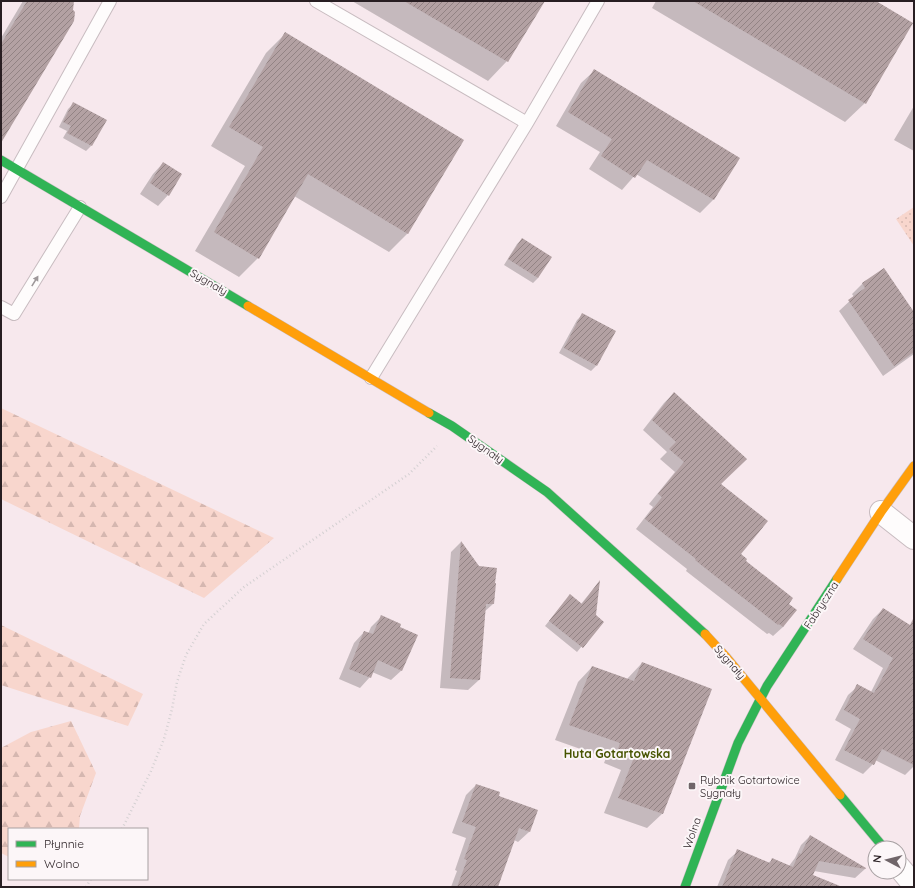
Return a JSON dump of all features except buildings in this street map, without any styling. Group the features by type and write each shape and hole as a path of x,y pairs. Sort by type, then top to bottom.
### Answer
{"street":[{"name":"Sygnały","path":"1,160 452,426 548,492 703,632 877,840"},
{"name":"Fabryczna","path":"760,699 881,512 914,466"},
{"path":"881,512 914,538"},
{"name":"Wolna","path":"685,887 738,743 753,716 760,699"},
{"path":"907,877 914,885"}],"lane":[{"path":"1,197 110,1"},
{"path":"316,1 527,123"},
{"path":"371,378 527,123 598,1"},
{"path":"1,307 14,314 80,207"}],"path":[{"path":"122,828 151,771 164,739 177,682 186,655 204,624 244,587 409,474 434,450 452,426"}],"green space":[{"path":"914,207 914,246 896,219"},
{"path":"1,408 274,538 204,598 1,499"},
{"path":"1,625 143,694 128,726 1,685"},
{"path":"71,721 96,773 80,816 79,828 8,828 8,856 1,853 1,748 31,732"}],"traffic: fast":[{"path":"1,160 248,306"},
{"path":"429,413 452,426 547,492 705,634"},
{"path":"685,887 738,743 767,686 837,579"},
{"path":"840,795 877,840"}],"traffic: slow":[{"path":"248,306 429,413"},
{"path":"837,579 881,512 914,466"},
{"path":"705,634 726,657 840,795"}],"place":[{"name":"Rybnik Gotartowice Sygnały","path":"692,786"}],"district":[{"name":"Huta Gotartowska","path":"617,753"}]}
